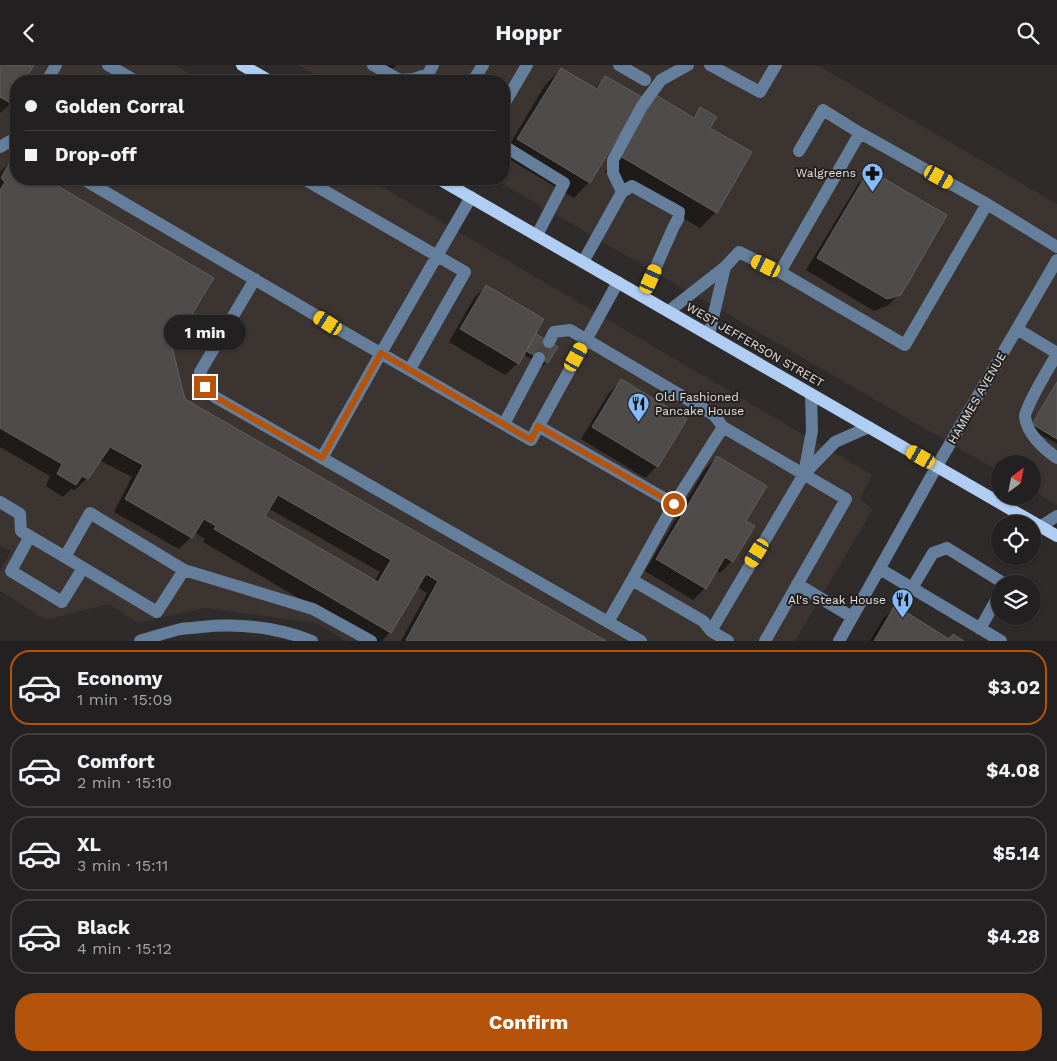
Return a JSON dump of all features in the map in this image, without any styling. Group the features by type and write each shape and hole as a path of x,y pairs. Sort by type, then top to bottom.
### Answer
{"main road":[{"path":"242,65 260,75"},
{"name":"WEST JEFFERSON STREET","path":"450,185 1021,515"},
{"name":"WEST JEFFERSON STREET","path":"1041,527 1057,535"}],"street":[{"path":"108,65 126,75"},
{"path":"373,65 390,75"},
{"path":"510,94 527,65"},
{"path":"619,65 645,80"},
{"path":"622,191 613,173 613,160 642,106 661,80 688,65"},
{"path":"710,65 760,92 776,65"},
{"path":"799,151 823,110 860,133 987,203 1057,247"},
{"path":"780,272 860,133"},
{"path":"510,150 564,183 536,235"},
{"path":"93,185 531,440 618,282"},
{"path":"314,185 465,272 410,369"},
{"path":"583,261 622,191 632,186 680,212 643,296"},
{"path":"322,458 471,197"},
{"path":"669,311 725,267 739,252 780,272 905,345 987,203"},
{"name":"HAMMES AVENUE","path":"839,641 937,466 1057,260"},
{"path":"709,335 725,267"},
{"path":"255,279 200,373 205,387 215,397 641,641"},
{"path":"1018,329 1057,353 1034,393 1025,415 1034,437 1057,458"},
{"path":"549,342 554,332 570,330 714,415 723,427 846,499 765,641"},
{"path":"504,424 540,358"},
{"path":"804,475 812,431 812,394"},
{"path":"538,426 674,504"},
{"path":"608,622 674,504 723,427"},
{"path":"711,631 804,475 835,442 869,427"},
{"path":"0,502 20,514 20,531 157,612 184,570"},
{"path":"65,557 90,513 184,570 313,609 371,641"},
{"path":"1041,525 1057,516"},
{"path":"30,536 11,571 62,603 83,568"},
{"path":"912,588 933,553 947,548 991,575"},
{"path":"880,569 1001,641"},
{"path":"632,580 703,621 711,631 728,641"},
{"path":"797,584 852,617"},
{"path":"980,629 991,609"},
{"path":"140,641 182,629 237,625 269,628 295,634 312,641"}],"shaded area":[{"path":"0,65 175,65 192,75 10,75 10,185 379,185 872,475 860,499 873,509 795,641 346,641 316,623 204,608 138,623 109,604 46,620 0,591 0,571 11,551 0,545"},
{"path":"298,65 817,65 1057,204 1057,505 1041,496 1041,455 991,455 991,467 504,185 510,185 510,75 316,75"}],"building":[{"path":"0,65 34,65 28,75 10,75 10,103 0,97"},
{"path":"561,68 597,89 605,76 642,97 590,183 517,139"},
{"path":"656,95 694,118 700,107 717,117 710,128 752,152 717,213 620,156"},
{"path":"10,162 10,185 56,185 214,278 172,347 185,399 606,641 408,641 406,640 438,581 426,574 391,633 214,529 216,526 204,519 192,538 125,499 143,465 110,447 88,479 82,476 76,485 57,474 62,464 0,428 0,190 5,182 1,178","holes":["278,495 391,560 378,582 265,516"]},
{"name":"Walgreens","path":"869,170 947,215 901,295 887,299 817,258"},
{"path":"486,285 544,319 519,364 460,329"},
{"path":"536,334 558,347 548,363 526,351"},
{"name":"Old Fashioned Pancake House","path":"621,379 687,419 658,467 592,427"},
{"path":"1057,382 1057,439 1032,424"},
{"path":"717,456 767,486 746,521 755,526 733,562 725,557 706,589 656,559"},
{"name":"Al's Steak House","path":"895,605 949,639 953,634 964,641 874,641"}],"tunnel":[{"path":"539,358 549,342"}],"place":[{"name":"Walgreens","path":"872,192"},
{"name":"Old Fashioned Pancake House","path":"639,423"},
{"name":"Al's Steak House","path":"902,619"}],"route":[{"path":"205,387 215,397 322,458 381,353 531,440 538,426 674,504"}]}
